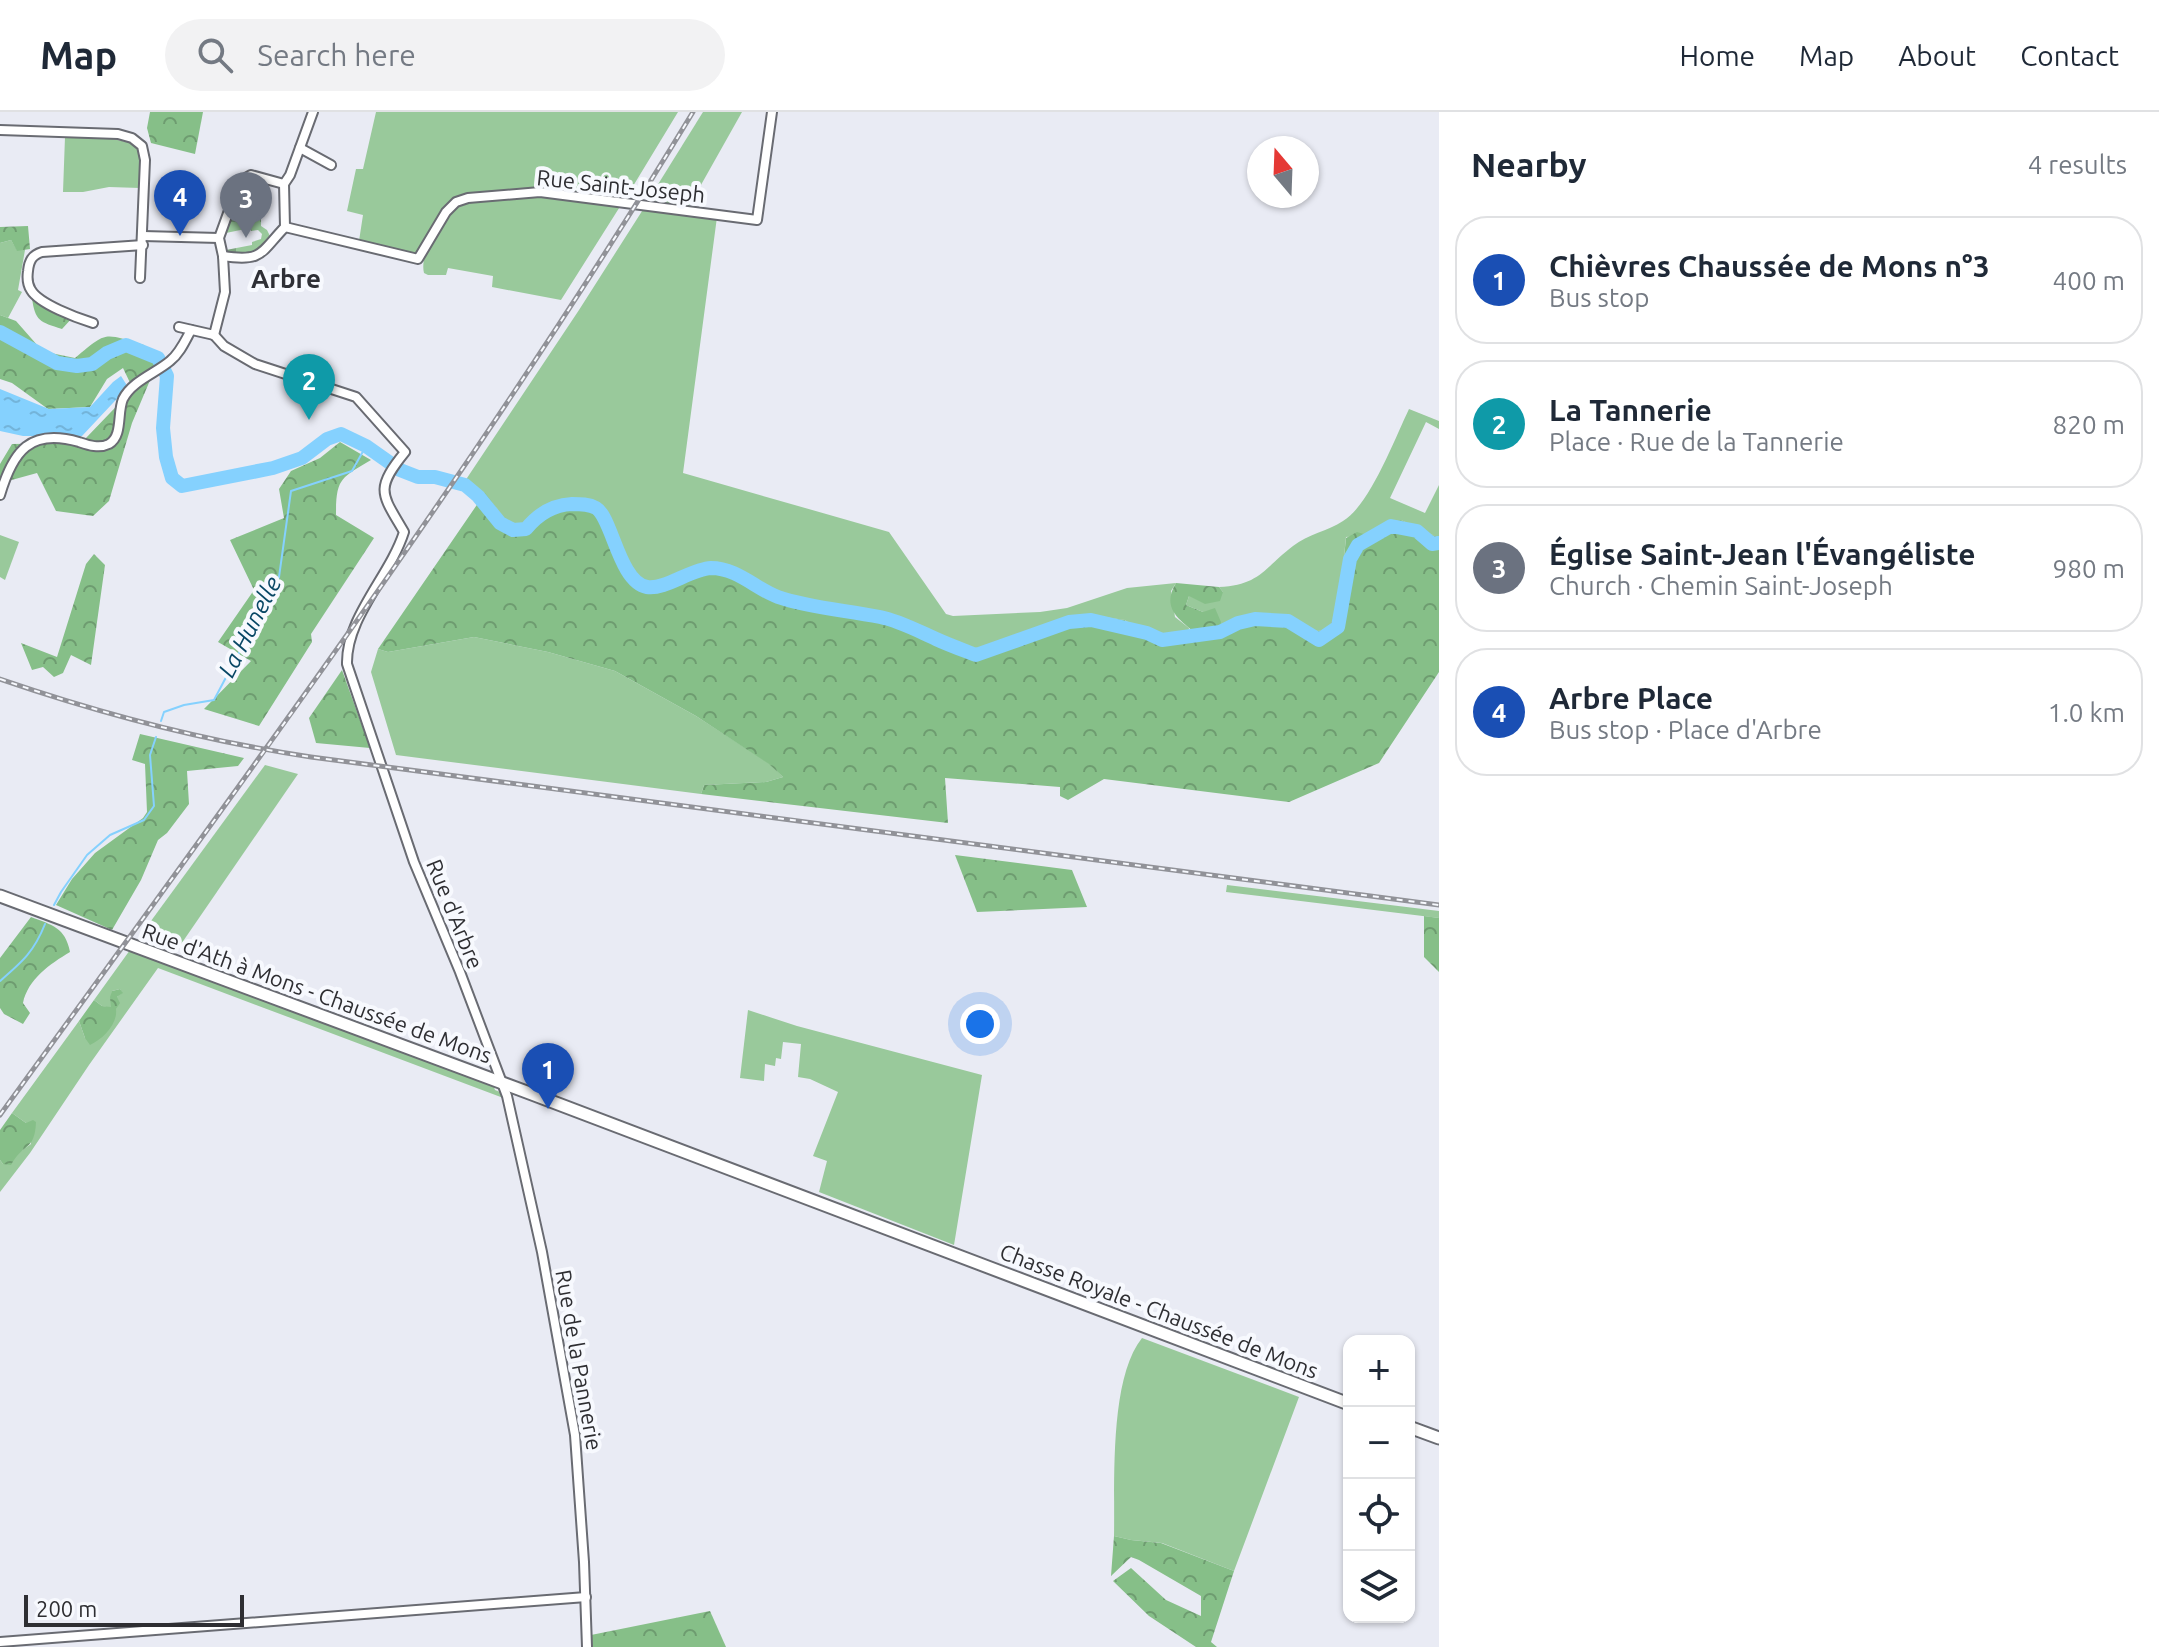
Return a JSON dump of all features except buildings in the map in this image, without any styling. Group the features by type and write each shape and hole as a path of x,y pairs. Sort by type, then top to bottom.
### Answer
{"main road":[{"name":"Rue d'Ath à Mons - Chaussée de Mons","path":"0,896 955,1255"},
{"name":"Chasse Royale - Chaussée de Mons","path":"955,1255 1343,1402"},
{"path":"1415,1429 1439,1438"}],"street":[{"path":"223,256 260,256 285,227 284,184 313,112"},
{"name":"Rue Saint-Joseph","path":"285,227 418,259 446,212 456,202 468,198 540,192 757,220 772,112"},
{"path":"0,130 113,134 132,138 142,146 145,160 140,278"},
{"path":"300,148 331,165"},
{"path":"179,327 214,335 225,292 219,238 236,191 245,177 254,176 284,184"},
{"path":"93,323 36,297 27,277 30,259 35,254 143,240 219,238"},
{"path":"0,495 18,453 25,446 51,439 100,447 112,442 116,437 123,399 130,389 169,362 191,330"},
{"name":"Rue d'Arbre","path":"214,335 224,346 255,364 356,397 405,452 388,475 383,490 385,502 404,532 398,551 358,620 347,648 347,664 414,862 468,992 501,1084"},
{"name":"Rue de la Pannerie","path":"501,1084 507,1096 542,1252 569,1395 579,1471 587,1647"},
{"path":"0,1642 586,1597"}],"green space":[{"path":"150,112 203,112 195,154 151,143 147,128"},
{"path":"376,112 678,112 624,201 546,189 457,198 415,253 359,241 363,215 347,211 356,169 363,169"},
{"path":"703,112 742,112 688,208 647,202"},
{"path":"65,137 108,138 136,144 140,151 140,188 109,187 63,192"},
{"path":"535,194 621,205 561,300 492,287 493,276 448,268 446,275 424,273 428,249 451,210 465,201"},
{"path":"234,204 261,215 261,226 270,236 262,247 247,254 226,250 252,245 252,242 261,239 262,234 250,228 226,233"},
{"path":"644,208 717,217 683,473 889,532 946,614 1040,612 1067,608 1127,588 1176,583 1171,591 1175,617 1189,628 1188,633 1163,638 1125,620 1097,616 1031,632 976,653 883,616 776,595 733,571 711,567 649,586 637,582 618,551 604,513 595,503 553,503 541,509 528,525 519,529 500,521 497,508 485,494 482,497 465,481"},
{"path":"28,226 30,249 17,251 11,240 0,243 0,227"},
{"path":"11,240 17,250 25,250 18,290 22,292 8,318 0,315 0,243"},
{"path":"34,297 73,317 62,329 44,322 35,312"},
{"path":"0,315 16,321 46,352 75,358 100,339 112,337 144,345 156,366 132,423 109,501 93,516 56,511 37,473 8,481 0,488 0,464 12,444 71,443 86,438 133,389 123,368 107,379 90,407 48,409 12,383 0,379"},
{"path":"1409,409 1439,421 1439,429 1426,422 1390,498 1425,513 1439,485 1439,536 1401,520 1390,521 1367,535 1346,537 1339,606 1329,628 1318,631 1287,625 1218,636 1203,612 1186,605 1189,596 1223,592 1219,587 1253,579 1299,542 1353,513 1381,470"},
{"path":"340,442 371,460 342,480 337,493 336,515 374,538 311,634 312,642 259,726 204,709 251,661 218,642 254,590 230,540 284,518 279,489 291,471 320,458"},
{"path":"485,493 497,508 500,523 513,530 526,529 544,507 555,503 586,502 602,519 615,550 636,583 649,588 711,568 732,572 776,596 883,617 976,655 1041,631 1097,616 1125,620 1131,627 1162,640 1200,637 1181,621 1172,608 1171,593 1176,583 1219,587 1223,592 1220,601 1205,604 1189,596 1186,605 1203,612 1215,608 1221,622 1219,635 1254,622 1318,631 1329,628 1339,606 1346,538 1357,532 1367,535 1390,521 1401,520 1439,536 1439,672 1379,763 1289,802 1104,779 1068,800 1060,796 1060,787 945,778 948,823 701,794 704,785 766,782 783,777 769,764 696,716 615,671 548,652 474,637 388,652 378,649"},
{"path":"0,535 19,542 5,580 0,577"},
{"path":"94,554 105,565 91,665 71,655 63,673 54,677 43,667 32,670 21,643 57,657 86,564"},
{"path":"474,637 548,652 615,671 696,716 770,764 783,777 766,782 704,785 701,794 396,755 371,672 378,649 388,652"},
{"path":"342,670 370,748 316,743 309,718"},
{"path":"140,734 244,758 238,766 187,771 189,804 158,840 141,880 112,930 56,905 72,879 95,853 147,812 145,764 132,760"},
{"path":"265,765 298,774 177,950 140,936"},
{"path":"955,855 1072,870 1087,907 977,912"},
{"path":"1227,885 1439,911 1439,918 1226,892"},
{"path":"1424,916 1439,918 1439,972 1424,957"},
{"path":"31,917 61,932 70,952 35,979 23,1003 30,1013 23,1024 4,1014 0,1008 0,958"},
{"path":"130,950 494,1087 505,1094 506,1099 158,968 0,1192 0,1160 3,1164 31,1144 26,1123 12,1113 79,1021 85,1038 116,1009 117,997 122,993 120,989 112,991 111,1008 94,1000"},
{"path":"120,989 123,993 117,997 120,1003 112,1025 90,1045 79,1021 94,1000 102,1006 111,1007 112,991"},
{"path":"748,1010 982,1075 954,1245 819,1192 827,1161 813,1156 838,1092 798,1077 801,1044 783,1042 781,1059 776,1058 775,1066 765,1064 764,1081 740,1078"},
{"path":"12,1113 26,1123 36,1122 31,1143 11,1165 3,1164 0,1160 0,1130"},
{"path":"1142,1338 1299,1397 1234,1571 1162,1543 1114,1536 1119,1405 1131,1356"},
{"path":"1114,1536 1161,1543 1234,1571 1211,1642 1217,1647 1196,1647 1149,1616 1113,1581 1131,1568 1166,1600 1201,1616 1201,1596 1139,1560 1131,1557 1111,1576"},
{"path":"710,1611 726,1647 591,1647 591,1635"}],"water":[{"path":"121,376 128,387 82,436 23,436 0,431 0,389 49,409 90,407"}],"waterway":[{"path":"0,332 57,363 77,366 92,364 126,345 158,358 167,376 163,428 166,457 172,478 182,486 273,468 302,458 327,439 341,434 366,446 400,470 418,477 435,477 465,485 500,523 513,530 526,529 535,519 558,506 578,504 596,508 607,523 629,574 637,583 647,587 662,585 703,569 720,569 738,575 778,597 887,619 976,655 1069,622 1091,620 1147,633 1162,640 1220,632 1255,619 1288,621 1319,640 1338,627 1350,559 1358,545 1391,526 1417,531 1432,544 1439,543"},
{"name":"La Hunelle","path":"161,721 164,712 214,700 279,577 291,491 352,471 366,446"},
{"name":"La Hunelle","path":"54,905 87,855 110,835 144,820 154,806 150,755 156,737"},
{"name":"La Hunelle","path":"0,981 27,956 45,924"}],"railway":[{"path":"0,1115 269,745 444,496 612,242 693,112"},
{"path":"0,679 154,725 311,757 1439,905"}],"place":[{"name":"Arbre Place","path":"180,236"},
{"name":"Église Saint-Jean l'Évangéliste","path":"246,238"},
{"name":"La Tannerie","path":"309,420"},
{"name":"Chièvres Chaussée de Mons n°3","path":"548,1109"}],"district":[{"name":"Arbre","path":"286,279"}]}
